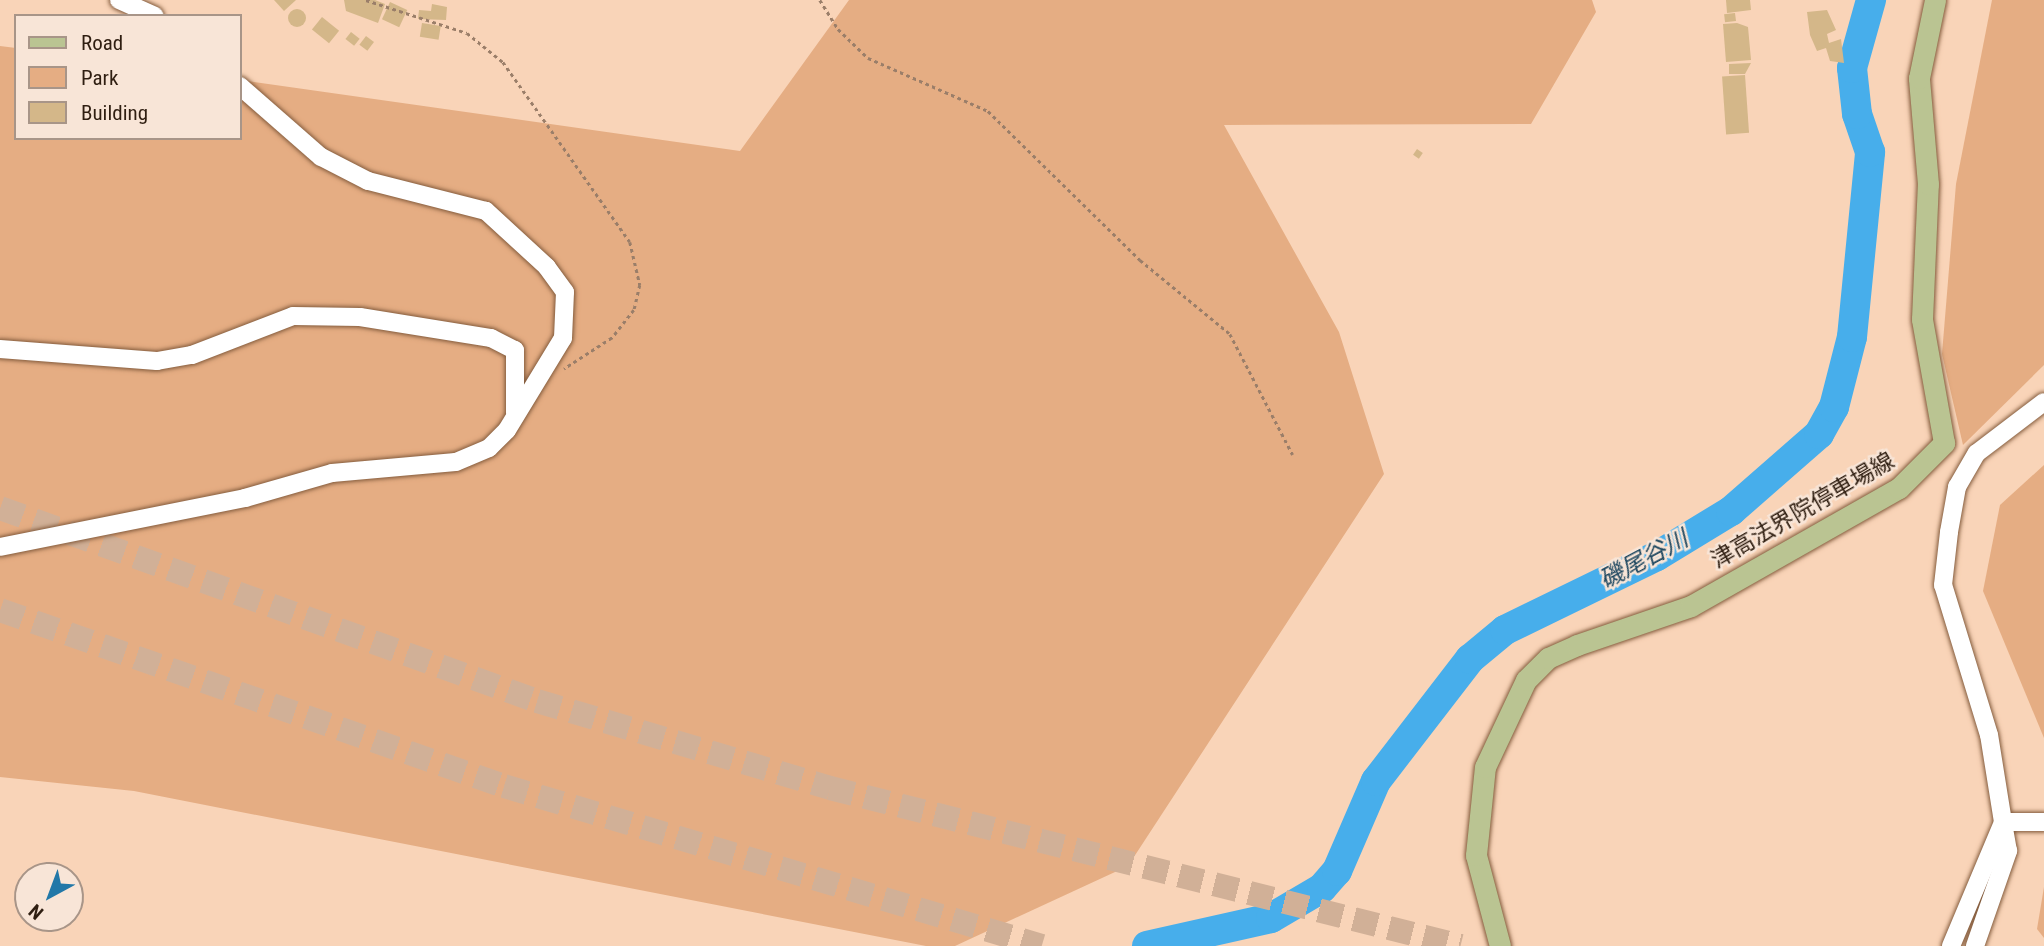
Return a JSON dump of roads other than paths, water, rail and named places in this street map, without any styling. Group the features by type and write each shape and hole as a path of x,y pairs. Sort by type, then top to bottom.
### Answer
{"main road":[{"name":"津高法界院停車場線","path":"1500,946 1476,855 1485,767 1526,680 1548,658 1577,645 1691,606 1899,488 1944,443 1922,319 1928,184 1919,78 1935,0"}],"street":[{"path":"119,0 150,14"},
{"path":"0,547 245,498 332,473 456,462 489,448 540,382 564,338 568,310 547,267 486,211 368,181 321,157 242,88"},
{"path":"0,349 157,361 192,355 293,316 360,317 491,338 514,350 514,413"},
{"path":"1975,946 2008,851 1989,735 1943,585 1957,487 2000,429 2044,402"},
{"path":"2003,822 2044,822"},
{"path":"1951,946 2003,822"}],"waterway":[{"name":"磯尾谷川","path":"1147,946 1271,918 1322,888 1337,871 1376,781 1470,659 1505,630 1657,556 1731,511 1819,434 1834,407 1852,337 1870,152 1857,114 1852,68 1871,0"}],"tunnel":[{"path":"0,508 537,701 830,788 1461,946"},
{"path":"0,610 504,786 1042,946"}]}
